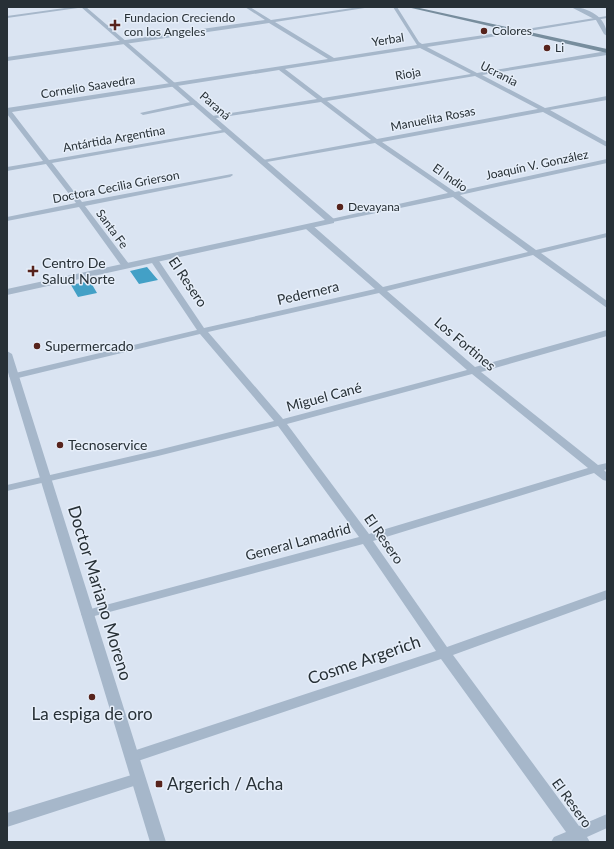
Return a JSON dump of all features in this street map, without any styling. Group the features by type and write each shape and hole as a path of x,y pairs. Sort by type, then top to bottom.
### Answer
{"main road":[{"path":"409,7 607,52"}],"street":[{"path":"7,17 83,7"},
{"name":"Paraná","path":"83,7 331,221"},
{"path":"246,7 333,60"},
{"path":"7,59 369,7"},
{"name":"Ucrania","path":"395,7 417,43 421,46 545,110 607,145"},
{"path":"573,7 598,18 603,22 607,34"},
{"path":"598,18 607,18"},
{"name":"Yerbal","path":"173,85 598,18"},
{"name":"Rioja","path":"212,118 607,52"},
{"name":"El Indio","path":"280,68 376,141 455,194 607,305"},
{"name":"Cornelio Saavedra","path":"7,111 173,85"},
{"name":"Manuelita Rosas","path":"263,162 607,98"},
{"name":"Santa Fe","path":"7,111 126,266"},
{"name":"Antártida Argentina","path":"7,169 48,163 226,130"},
{"name":"Joaquín V. González","path":"7,292 607,161"},
{"name":"Doctora Cecilia Grierson","path":"7,219 81,206 230,175"},
{"name":"Los Fortines","path":"309,227 474,371 602,468 607,478"},
{"name":"Pedernera","path":"14,376 607,235"},
{"name":"El Resero","path":"154,260 202,331 281,423 366,539 444,652 579,838"},
{"name":"Miguel Cané","path":"7,488 281,423 474,371 607,333"},
{"name":"Doctor Mariano Moreno","path":"7,354 158,842"},
{"name":"General Lamadrid","path":"87,614 366,539 602,468"},
{"name":"Cosme Argerich","path":"132,757 444,652 607,594"},
{"path":"7,820 138,779"},
{"path":"558,842 579,838 607,821"}],"lane":[{"path":"143,113 194,103"}],"building":[{"path":"147,267 158,280 139,284 130,271"},
{"path":"90,281 97,293 78,297 71,285"}],"place":[{"name":"Fundacion Creciendo con los Angeles","path":"115,25"},
{"name":"Colores","path":"484,31"},
{"name":"Li","path":"547,48"},
{"name":"Devayana","path":"340,207"},
{"name":"Centro De Salud Norte","path":"33,271"},
{"name":"Supermercado","path":"37,346"},
{"name":"Tecnoservice","path":"60,445"},
{"name":"La espiga de oro","path":"92,697"},
{"name":"Argerich / Acha","path":"159,784"}]}
